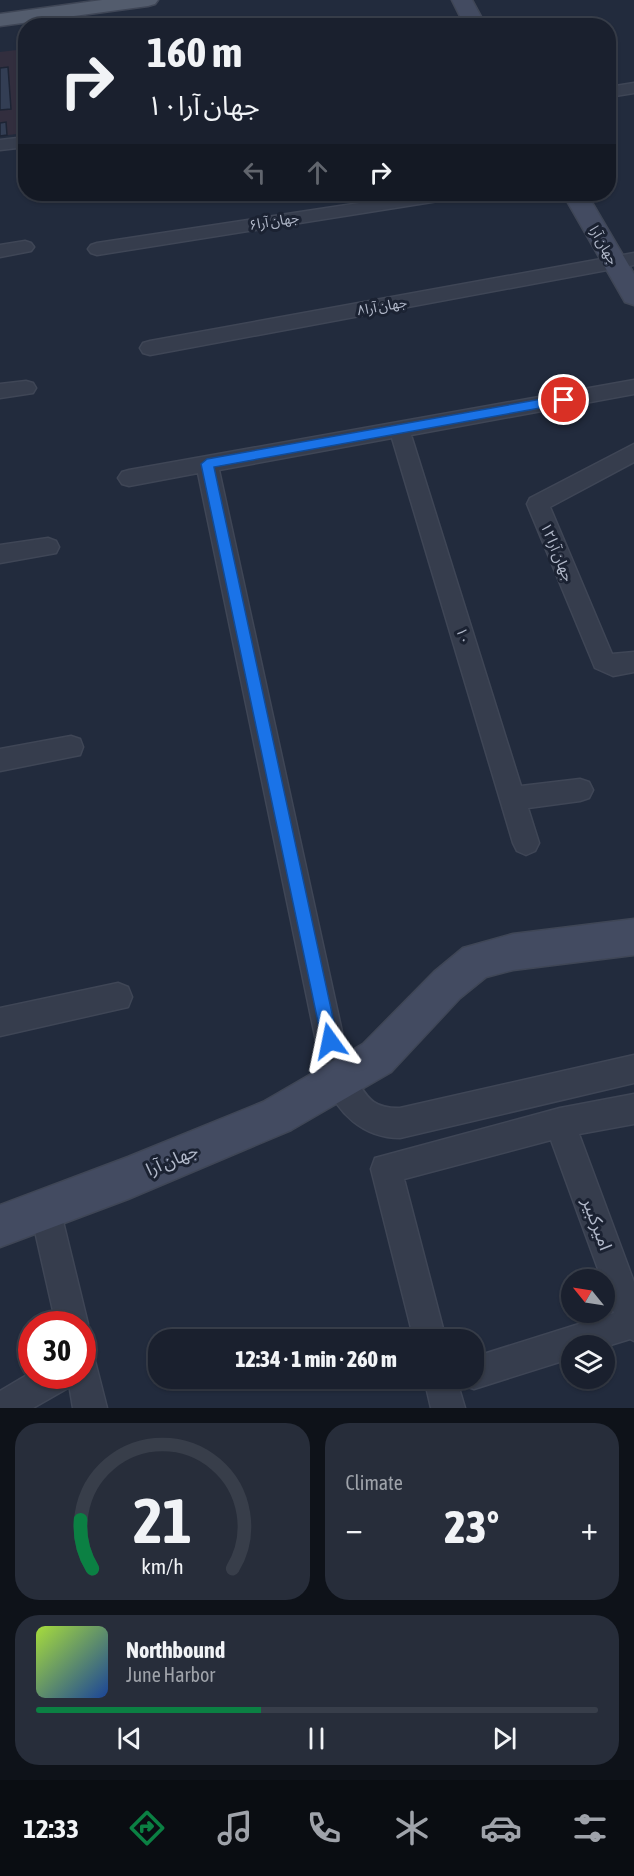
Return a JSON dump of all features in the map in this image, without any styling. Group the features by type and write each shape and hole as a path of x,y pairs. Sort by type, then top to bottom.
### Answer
{"main road":[{"path":"0,20 148,0"}],"street":[{"path":"462,0 472,18"},
{"path":"616,91 634,88"},
{"path":"0,145 18,143"},
{"name":"جهان آرا۶","path":"97,249 405,201"},
{"name":"جهان آرا","path":"580,201 624,261 634,296"},
{"path":"0,251 25,247"},
{"name":"جهان آرا۸","path":"150,348 624,261"},
{"path":"129,478 634,387"},
{"path":"0,391 26,388"},
{"name":"۱۰","path":"399,428 526,843"},
{"name":"جهان آرا۱۲","path":"634,452 538,504 603,661 606,665 613,666 634,662"},
{"path":"207,464 330,1041"},
{"path":"0,554 48,546"},
{"path":"0,760 71,747"},
{"path":"512,800 580,790"},
{"name":"جهان آرا","path":"0,1226 128,1179 278,1116 378,1058 447,985 476,960 513,952 634,937"},
{"path":"0,1022 118,997"},
{"path":"338,1080 363,1114 383,1124 634,1069"},
{"path":"427,1329 386,1170 561,1123 634,1109"},
{"name":"امیرکبیر","path":"561,1123 634,1323"},
{"path":"45,1209 69,1311"},
{"path":"484,1370 634,1323"},
{"path":"2,1408 34,1389"},
{"path":"86,1389 90,1408"}],"shaded area":[{"path":"18,50 18,134 0,136 0,52"}],"building":[{"path":"8,67 11,109 0,110 0,68"},
{"path":"6,122 7,135 0,136 0,123"}],"route":[{"path":"330,1041 207,464 564,400"}]}
